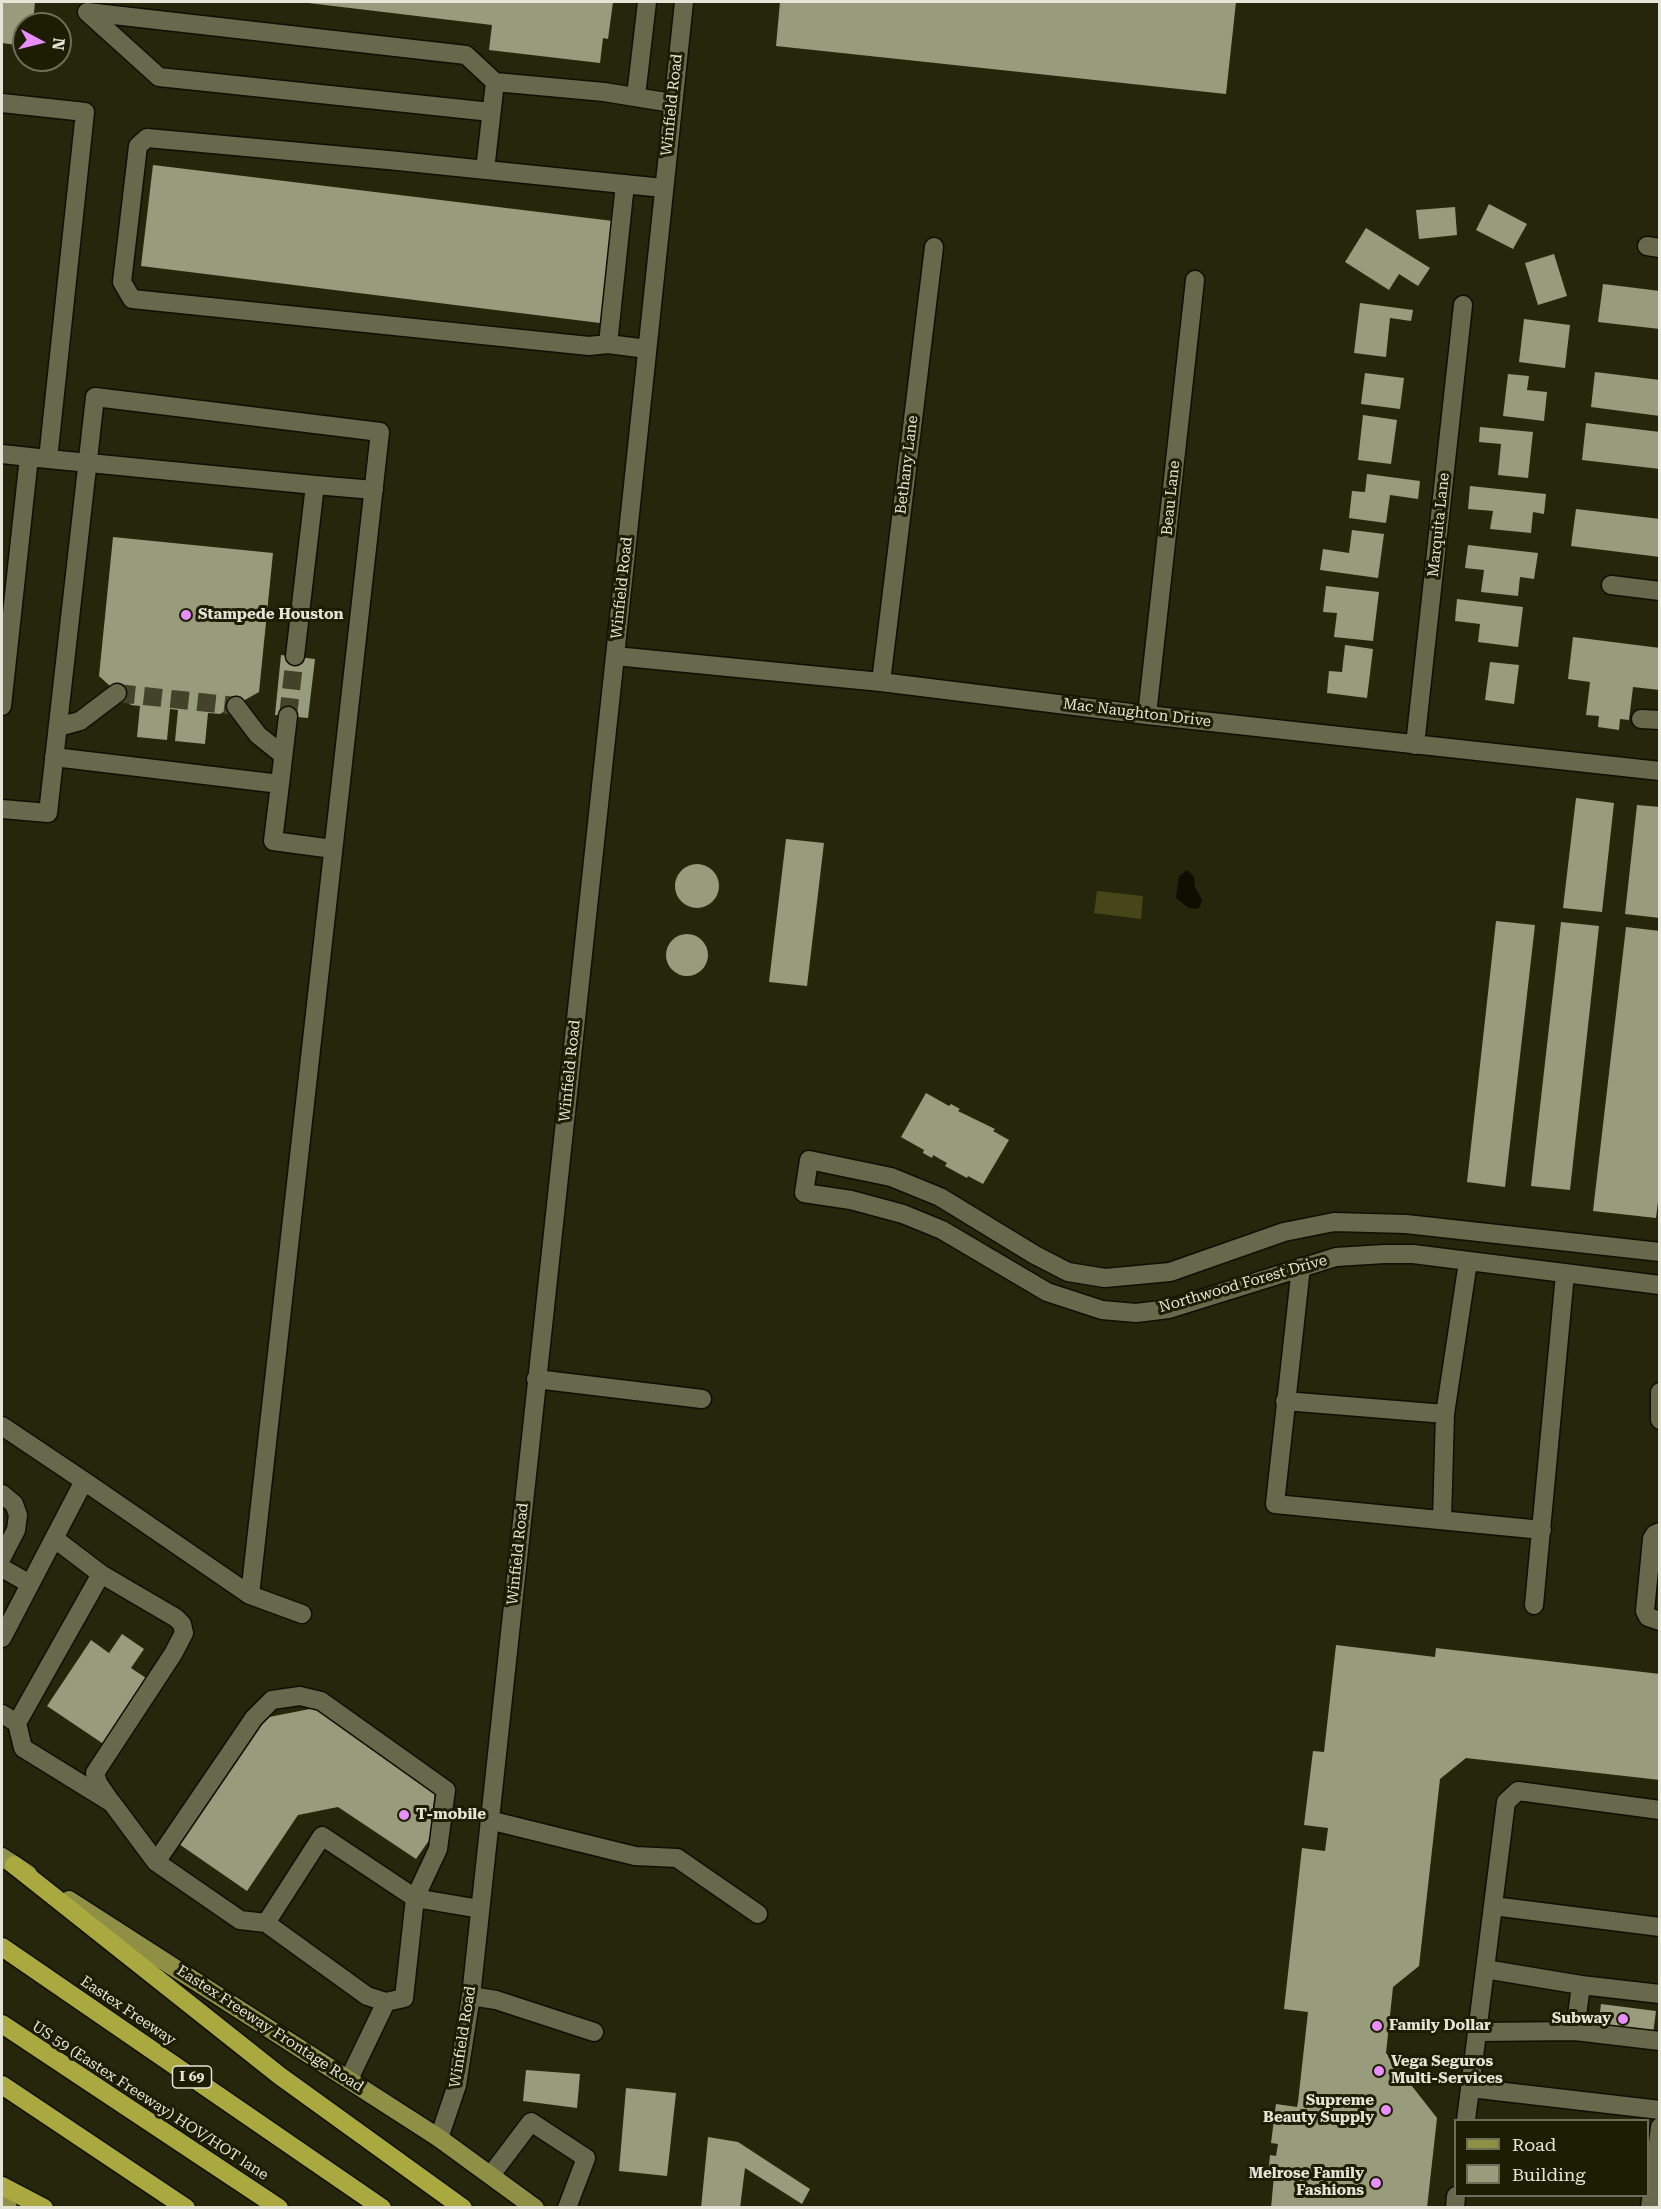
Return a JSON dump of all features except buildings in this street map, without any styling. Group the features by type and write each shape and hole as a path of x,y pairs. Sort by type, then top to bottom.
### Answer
{"highway":[{"path":"8,1861 280,2076 463,2208"},
{"name":"Eastex Freeway","path":"2,1947 382,2208"},
{"name":"US 59 (Eastex Freeway) HOV/HOT lane","path":"2,2024 279,2208"},
{"path":"2,2085 186,2208"},
{"path":"2,2186 44,2208"}],"main road":[{"name":"Eastex Freeway Frontage Road","path":"8,1861 439,2138 535,2208"},
{"path":"2,2203 8,2208"}],"street":[{"path":"636,96 647,2"},
{"name":"Winfield Road","path":"439,2138 457,2085 471,1996 684,2"},
{"path":"491,112 159,77 87,12 466,55 495,82 636,96 672,103"},
{"path":"484,170 495,82"},
{"path":"2,103 85,112 48,459"},
{"path":"647,349 608,344 589,346 132,299 122,282 138,146 147,138 663,188"},
{"path":"608,344 625,184"},
{"name":"Bethany Lane","path":"881,682 934,247"},
{"name":"Beau Lane","path":"1147,715 1195,280"},
{"name":"Marquita Lane","path":"1415,745 1463,305"},
{"path":"2,808 48,813 95,397 380,432 250,1594"},
{"path":"2,454 374,490"},
{"path":"2,706 29,457"},
{"path":"295,656 315,485"},
{"path":"1611,585 1659,591"},
{"name":"Mac Naughton Drive","path":"615,656 881,682 1147,715 1659,771"},
{"path":"58,727 80,721 117,693"},
{"path":"236,706 258,735 283,755"},
{"path":"288,716 273,841 333,849"},
{"path":"1641,718 1659,720"},
{"path":"54,757 280,784"},
{"name":"Northwood Forest Drive","path":"1659,1252 1385,1223 1334,1222 1284,1232 1170,1272 1105,1278 1068,1272 1059,1268 940,1197 891,1177 809,1160 804,1192 851,1200 903,1214 942,1230 1047,1292 1101,1310 1136,1313 1169,1309 1336,1257 1384,1254 1413,1254 1659,1285"},
{"path":"1384,1254 1385,1223"},
{"path":"1442,1520 1445,1414 1468,1262"},
{"path":"1301,1267 1275,1504 1542,1530"},
{"path":"1534,1605 1565,1274"},
{"path":"1101,1310 1105,1278"},
{"path":"536,1379 702,1399"},
{"path":"1659,1392 1659,1420"},
{"path":"1285,1401 1445,1414"},
{"path":"2,1426 250,1594 302,1614"},
{"path":"2,1638 84,1481"},
{"path":"2,1494 14,1504 18,1515 16,1530 2,1557"},
{"path":"1659,1532 1652,1539 1646,1611 1648,1617 1659,1622"},
{"path":"55,1539 101,1574 176,1618 182,1624 184,1633 173,1654 95,1773 98,1783 156,1862 240,1920 266,1923 367,1996 386,2002 404,1998 415,1898 438,1849 446,1790 321,1701 300,1696 272,1700 254,1718 156,1862"},
{"path":"2,1568 30,1584"},
{"path":"101,1574 9,1718 23,1748 112,1803"},
{"path":"1466,2119 1506,1802 1518,1791 1659,1810"},
{"path":"489,1820 634,1856 677,1858 758,1914"},
{"path":"266,1923 322,1836 415,1898 480,1909"},
{"path":"1493,1906 1659,1927"},
{"path":"1485,1969 1581,1985 1659,1994"},
{"path":"1575,2031 1581,1985"},
{"path":"471,1996 495,2000 594,2032"},
{"path":"349,2079 386,2002"},
{"path":"1477,2032 1575,2031 1659,2042"},
{"path":"1470,2088 1659,2110"},
{"path":"491,2175 531,2122 586,2158 567,2208"},
{"path":"1650,2208 1659,2127"}],"shaded area":[{"path":"1187,870 1194,876 1195,887 1202,900 1200,907 1196,909 1189,908 1176,898 1179,876"},
{"path":"1097,891 1143,896 1141,919 1094,913"}],"tunnel":[{"path":"288,716 295,656"},
{"path":"117,693 236,706"}],"place":[{"name":"Stampede Houston","path":"186,615"},
{"name":"T-mobile","path":"404,1815"},
{"name":"Subway","path":"1623,2019"},
{"name":"Family Dollar","path":"1377,2026"},
{"name":"Vega Seguros Multi-Services","path":"1379,2071"},
{"name":"Supreme Beauty Supply","path":"1386,2110"},
{"name":"Melrose Family Fashions","path":"1376,2183"}]}
